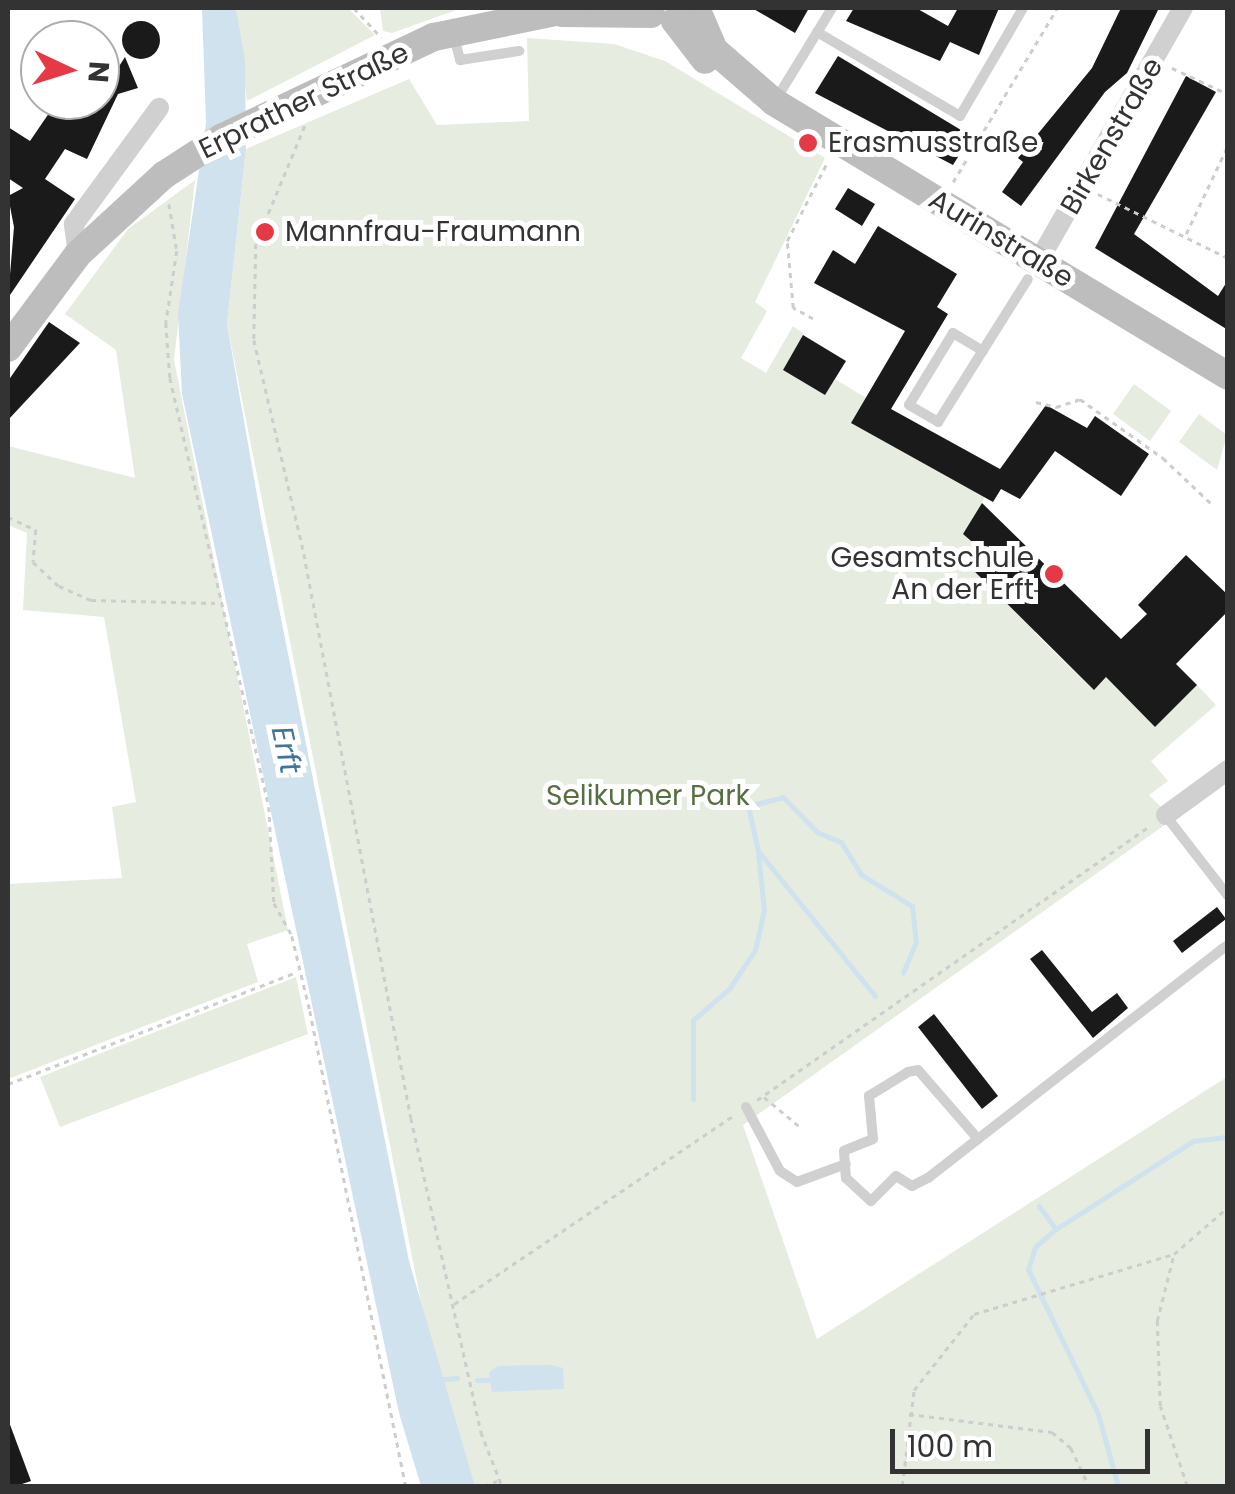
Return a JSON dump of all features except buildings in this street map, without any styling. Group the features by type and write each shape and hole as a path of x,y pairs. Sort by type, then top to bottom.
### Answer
{"main road":[{"name":"Erprather Straße","path":"8,348 78,254 173,168 263,116 453,31 568,10 672,11"},
{"name":"Aurinstraße","path":"672,11 768,97 940,202 1033,271 1228,376"}],"street":[{"name":"Birkenstraße","path":"1033,271 1157,61 1182,8"},
{"name":"Erprather Straße","path":"78,254 74,224 159,108"},
{"path":"1166,815 1228,770"}],"lane":[{"path":"768,97 832,8"},
{"path":"818,32 960,116 1023,8"},
{"path":"453,31 460,60 519,51"},
{"path":"983,351 953,333 910,404 938,422 983,351 1033,271"},
{"path":"1166,815 1228,896"},
{"path":"978,1139 918,1070 908,1072 869,1096 873,1139 844,1151 846,1178 870,1201 896,1176 912,1186 928,1178 1228,945"},
{"path":"746,1107 780,1171 797,1182 846,1164"}],"path":[{"path":"354,8 393,55"},
{"path":"940,202 1057,8"},
{"path":"1157,61 1228,94"},
{"path":"312,116 260,228 254,340 304,554 339,762 452,1305 502,1486"},
{"path":"813,320 792,308 787,241 837,141"},
{"path":"1185,237 1228,145"},
{"path":"173,168 177,251 166,350 218,603 268,807 274,903 292,936 406,1486"},
{"path":"1083,187 1228,258"},
{"path":"1036,402 1056,407 1080,399 1163,458 1212,504"},
{"path":"8,517 36,530 34,562 59,586 91,600 218,603"},
{"path":"452,1305 746,1107 1166,815"},
{"path":"8,1084 298,971"},
{"path":"762,1096 799,1126"},
{"path":"902,1486 914,1390 957,1328 994,1304 1025,1298 1047,1286 1174,1254 1228,1207"},
{"path":"1174,1254 1158,1321 1160,1406 1187,1486"},
{"path":"909,1414 1052,1432 1071,1448 1090,1486"},
{"path":"484,1486 498,1481"}],"green space":[{"path":"236,8 348,8 375,35 247,101"},
{"path":"372,8 462,8 392,33 383,31 380,9"},
{"name":"Selikumer Park","path":"527,38 614,44 665,61 825,158 755,302 767,311 741,358 766,373 793,326 804,334 783,370 825,395 835,379 866,398 852,423 985,497 965,533 1040,627 1035,633 1093,689 1108,675 1155,726 1197,685 1216,705 1151,761 1168,781 1149,795 1173,819 743,1125 817,1339 1227,1077 1227,1486 475,1486 428,1337 227,324 246,149 409,79 437,125 529,121"},
{"path":"195,180 174,360 288,930 247,944 258,982 8,1079 8,884 122,878 112,807 136,802 104,617 23,610 27,533 8,525 8,446 135,478 116,350 65,314 128,229"},
{"path":"1134,384 1171,411 1150,441 1113,414"},
{"path":"1199,414 1227,435 1217,470 1179,442"},
{"path":"296,977 308,1034 60,1127 40,1077"}],"water":[{"name":"Erft","path":"202,8 236,8 245,61 246,149 227,324 261,518 409,1261 475,1486 421,1486 399,1413 182,394 178,313 206,123"},
{"path":"498,1366 563,1368 564,1389 492,1392 489,1372"}],"waterway":[{"path":"875,996 758,851 748,806 783,797 817,832 841,842 862,875 912,906 916,942 903,972"},
{"path":"693,1099 693,1020 729,989 755,950 764,910 758,853"},
{"path":"1118,1486 1098,1414 1028,1269 1035,1247 1056,1229 1193,1141 1228,1137"},
{"path":"1039,1206 1055,1228"},
{"path":"435,1380 457,1378"},
{"path":"477,1380 489,1380"}],"place":[{"name":"Erasmusstraße","path":"808,143"},
{"name":"Mannfrau-Fraumann","path":"265,232"},
{"name":"Gesamtschule An der Erft","path":"1054,574"}]}
